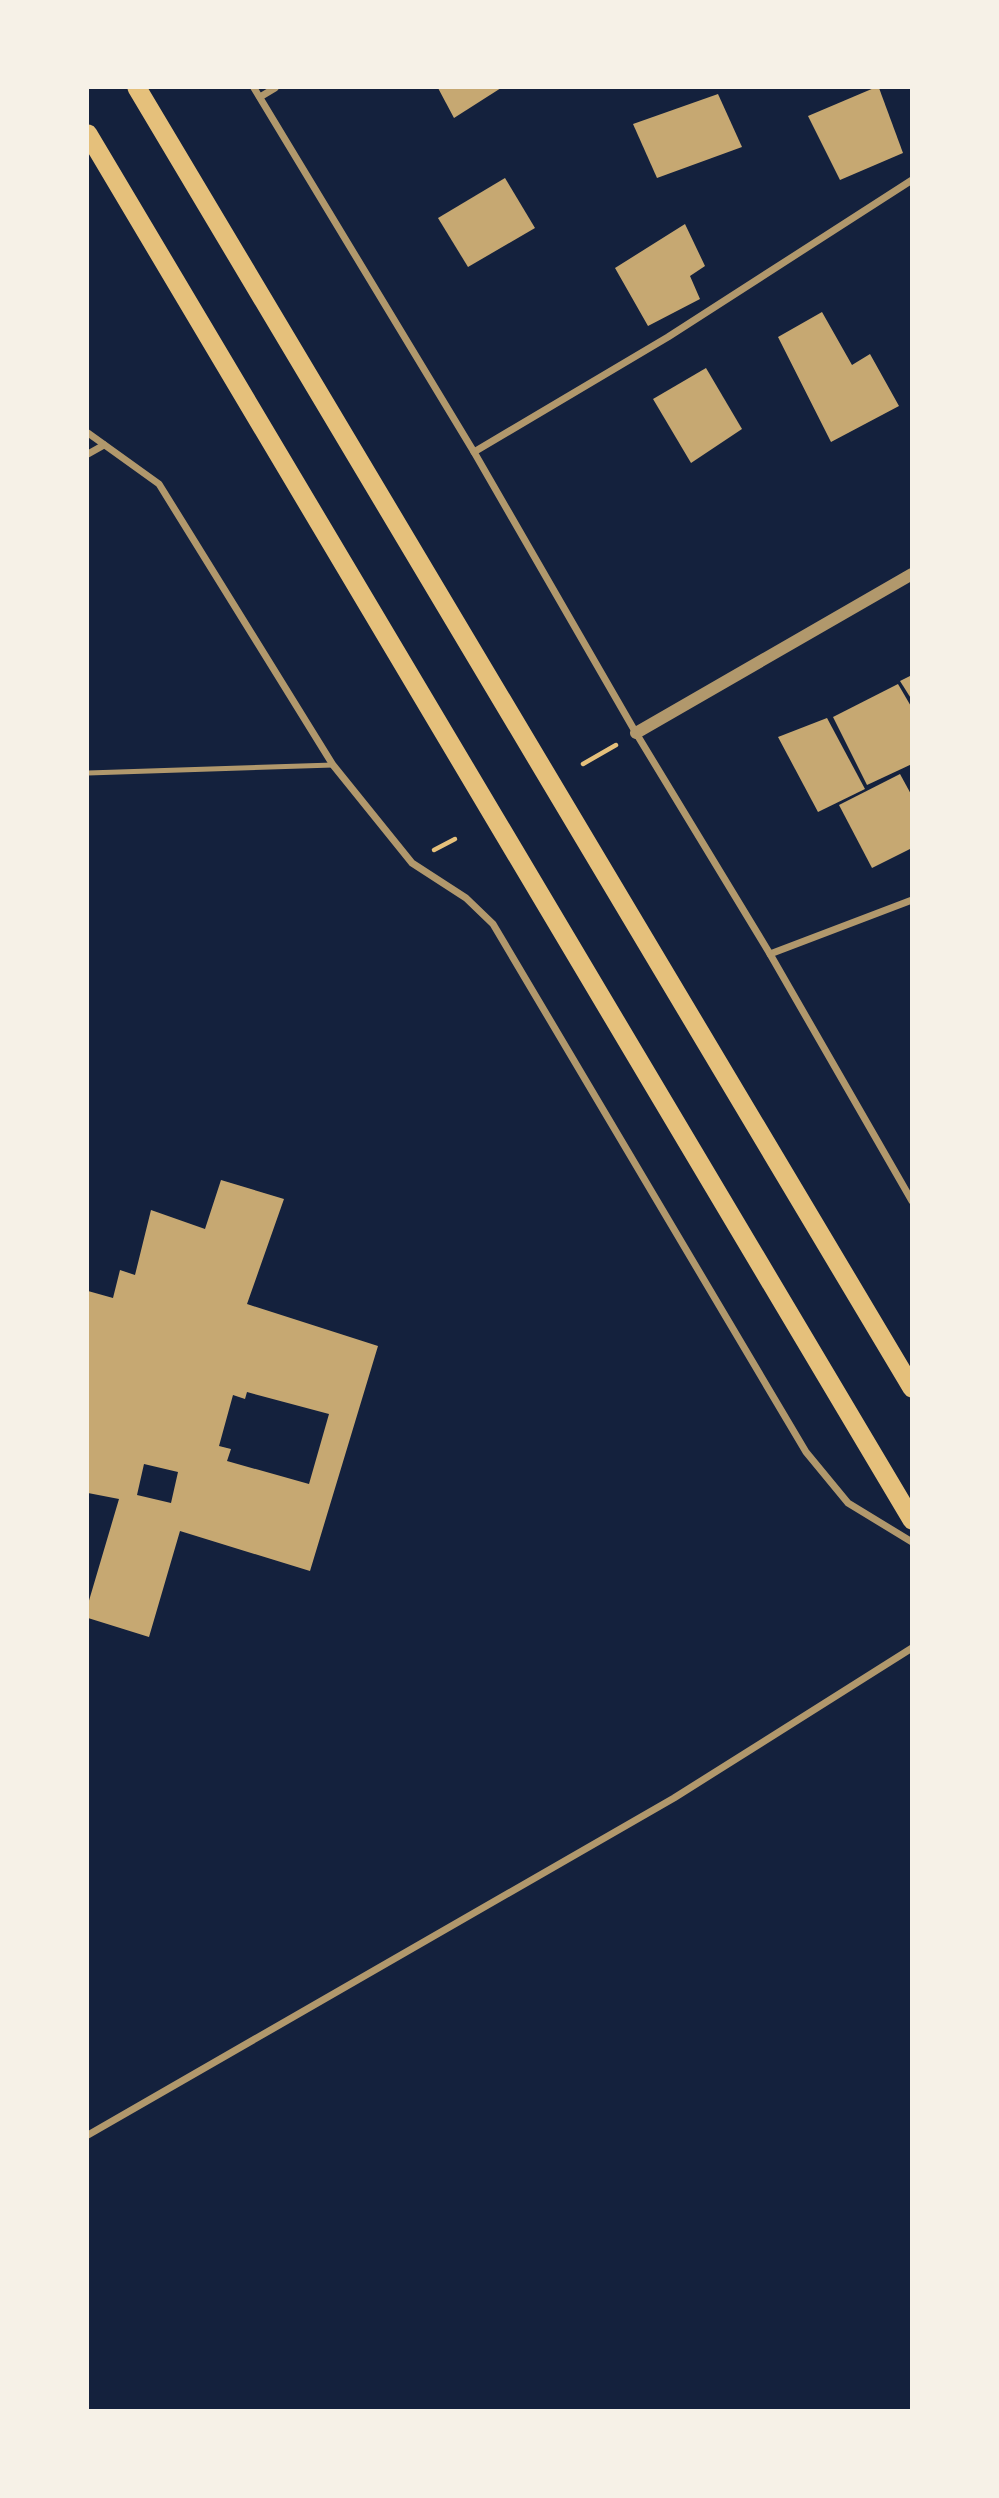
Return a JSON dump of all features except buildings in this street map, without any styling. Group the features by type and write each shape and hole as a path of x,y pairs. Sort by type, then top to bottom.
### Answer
{"highway":[{"path":"137,88 912,1388"},
{"path":"88,134 912,1520"}],"street":[{"path":"254,88 474,452 636,733 770,954 912,1201"},
{"path":"260,97 275,88"},
{"path":"474,452 668,337 912,180"},
{"path":"88,433 159,484 333,765 412,863 466,898 493,924 806,1452 848,1503 912,1542"},
{"path":"88,454 104,445"},
{"path":"636,733 912,574"},
{"path":"770,954 912,900"},
{"path":"88,2135 674,1798 912,1648"}],"lane":[{"path":"88,773 333,765"}],"path":[{"path":"583,764 636,733"}]}
